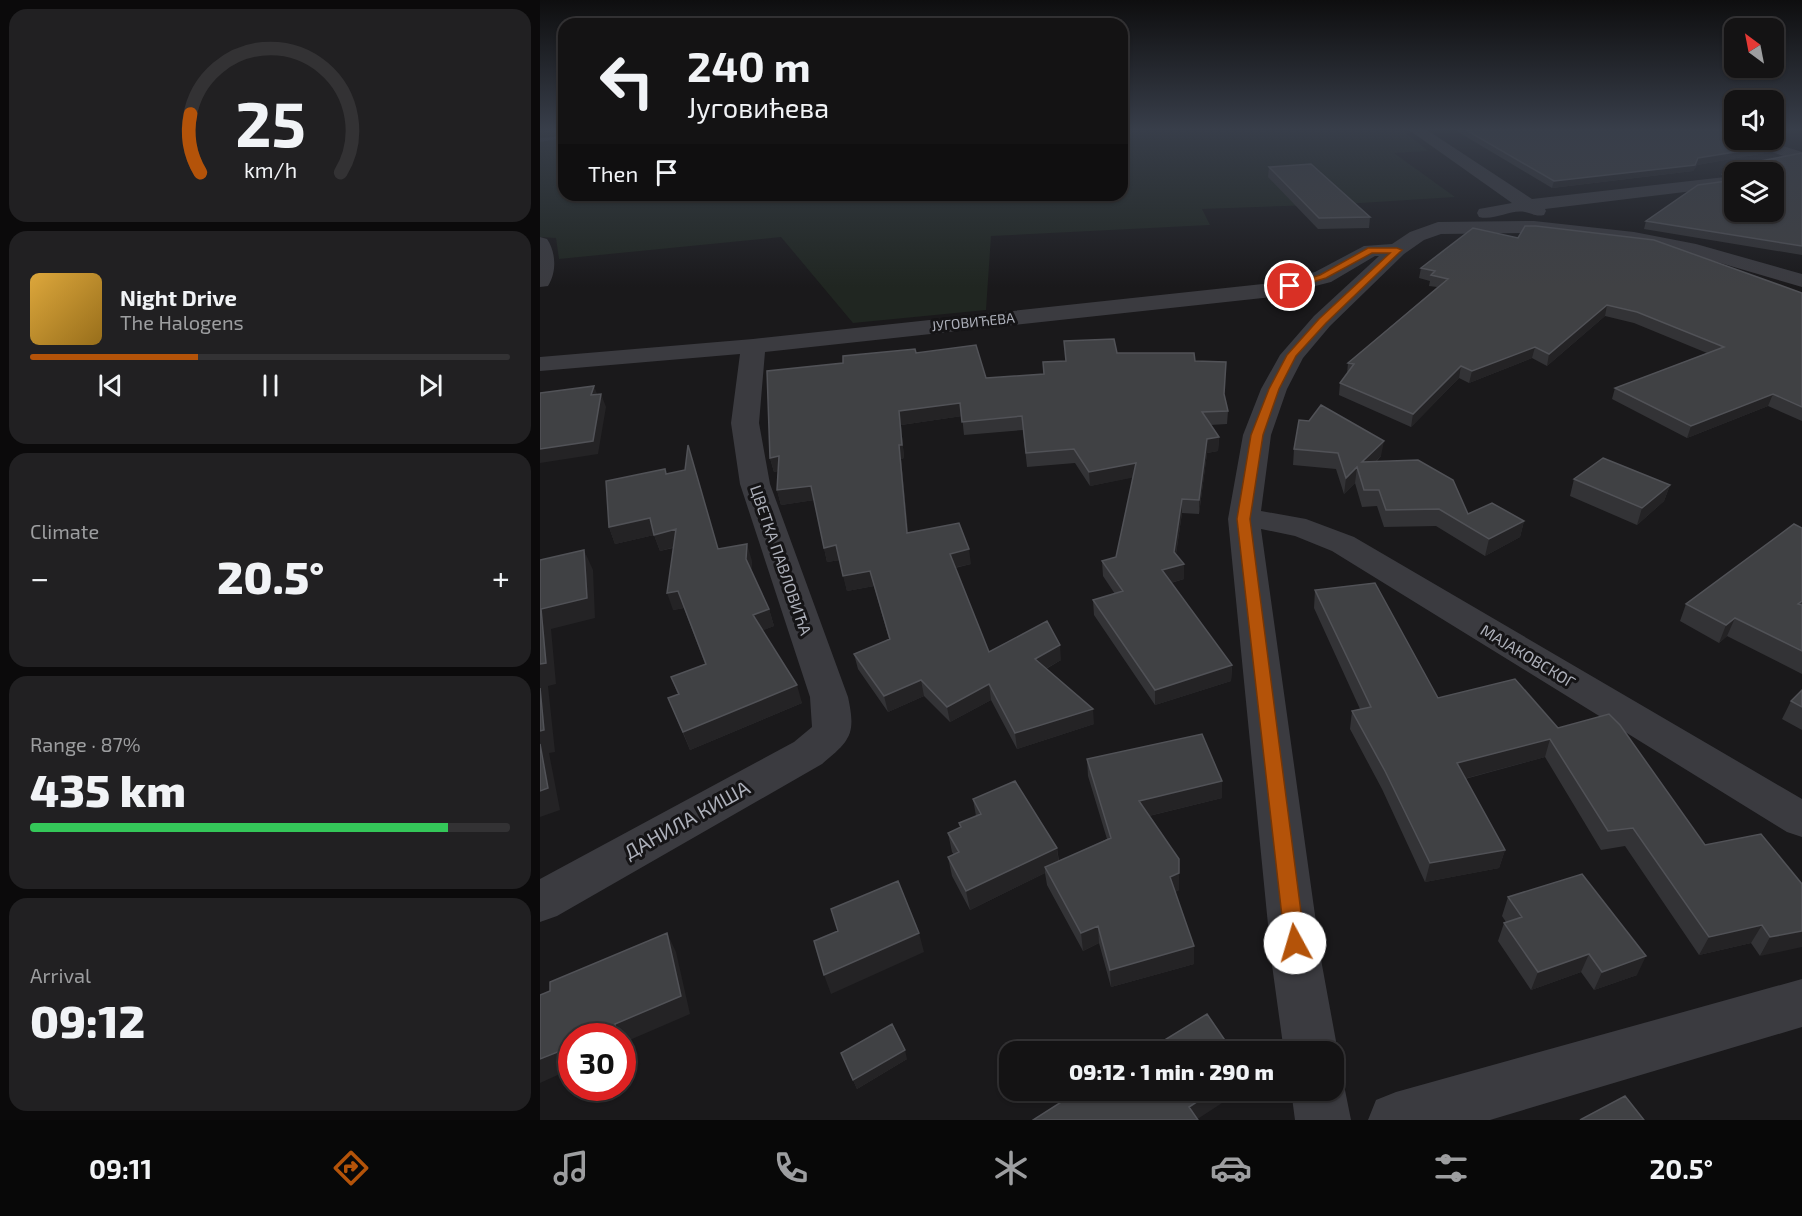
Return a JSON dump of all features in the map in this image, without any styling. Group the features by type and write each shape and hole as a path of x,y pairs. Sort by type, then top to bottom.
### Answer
{"street":[{"path":"1492,182 1565,229"},
{"path":"1608,195 1614,188 1636,182"},
{"path":"1450,227 1453,221 1460,218 1525,205 1608,195 1660,192 1724,182"},
{"path":"1309,1041 1297,965 1244,519 1257,435 1274,389 1292,355 1322,321 1397,250 1427,231 1450,227 1565,229 1634,238 1696,250 1802,281"},
{"path":"540,243 543,245 545,256 540,280"},
{"name":"ЈУГОВИЋЕВА","path":"540,364 753,346 1272,290 1323,276 1371,250 1397,250"},
{"name":"ЦВЕТКА ПАВЛОВИЋА","path":"753,346 745,423 754,484 829,697 833,720 831,734"},
{"name":"МАЈАКОВСКОГ","path":"1244,519 1274,520 1307,528 1343,544 1802,820"},
{"name":"ДАНИЛА КИША","path":"540,902 808,753 831,734"},
{"path":"1396,1120 1802,1003"},
{"path":"1320,1101 1323,1120"}],"shaded area":[{"path":"540,182 558,182 558,201 1128,201 1128,182 1435,182 1455,197 1202,209 1210,225 991,236 986,310 853,323 781,237 559,259 556,238 540,237"}],"building":[{"path":"1284,182 1331,182 1370,217 1319,218"},
{"path":"1724,182 1724,222 1784,222 1784,182 1802,182 1802,246 1646,221 1698,185"},
{"path":"1525,226 1654,240 1802,293 1802,407 1773,394 1691,426 1615,388 1724,347 1637,312 1607,305 1549,354 1535,347 1472,371 1461,366 1413,414 1340,383 1354,364 1348,363 1448,279 1431,275 1435,271 1421,268 1473,228 1518,238"},
{"path":"1114,339 1117,353 1194,353 1195,361 1226,362 1224,394 1228,411 1202,412 1219,437 1207,439 1199,500 1182,499 1174,552 1184,564 1162,570 1232,665 1155,690 1093,600 1123,591 1102,561 1116,557 1136,463 1089,472 1074,449 1026,453 1022,416 962,422 960,403 899,411 902,445 899,445 907,533 959,523 969,549 950,554 989,652 1047,621 1060,645 1035,659 1093,709 1015,733 989,684 947,707 921,680 884,696 854,654 890,639 870,571 843,576 836,545 824,548 811,486 777,490 779,456 770,458 767,371 843,363 843,356 915,349 916,353 976,345 986,378 1044,374 1043,362 1066,361 1064,341"},
{"path":"594,386 591,395 601,394 593,441 540,449 540,393"},
{"path":"1321,405 1384,441 1362,462 1418,460 1453,480 1468,514 1492,503 1524,521 1489,539 1439,509 1386,510 1379,490 1364,490 1357,467 1346,478 1338,453 1294,449 1299,420 1309,421"},
{"path":"688,445 718,549 747,544 746,559 769,609 753,615 797,685 683,732 668,698 679,694 671,677 706,664 678,591 667,593 676,529 654,535 650,518 609,527 606,481 665,469 666,474 685,470"},
{"path":"1603,458 1670,485 1642,508 1574,479"},
{"path":"1794,524 1802,528 1802,601 1798,604 1802,605 1802,651 1735,618 1726,625 1686,604"},
{"path":"584,550 587,598 541,609 546,663 540,664 540,560"},
{"path":"1375,583 1438,698 1515,679 1558,728 1609,714 1620,725 1705,845 1761,834 1802,884 1802,931 1770,937 1762,925 1709,937 1633,828 1608,831 1550,739 1457,763 1505,850 1430,863 1385,771 1352,711 1371,707 1315,590"},
{"path":"540,688 544,730 540,731"},
{"path":"1802,690 1802,707 1791,701"},
{"path":"1202,734 1222,781 1139,801 1179,859 1179,873 1170,877 1194,946 1110,970 1098,926 1081,933 1045,867 1111,838 1087,759"},
{"path":"540,744 548,788 540,791"},
{"path":"1015,781 1057,848 966,891 948,857 959,852 948,833 961,827 959,823 981,814 973,799"},
{"path":"1582,874 1646,956 1602,972 1589,954 1538,972 1504,923 1522,917 1508,897"},
{"path":"898,881 919,933 824,975 814,941 838,931 831,909"},
{"path":"667,933 681,996 617,1023 558,1023 558,1052 540,1059 540,995 550,991 550,982"},
{"path":"1207,1014 1225,1041 1163,1041"},
{"path":"892,1024 905,1050 853,1080 841,1053"},
{"path":"1625,1096 1644,1120 1580,1120"},
{"path":"1063,1101 1198,1101 1189,1107 1198,1120 1033,1120"}],"route":[{"path":"1290,286 1308,282 1339,269 1371,250 1397,250 1322,321 1292,355 1274,389 1257,435 1244,519 1295,943"}]}
